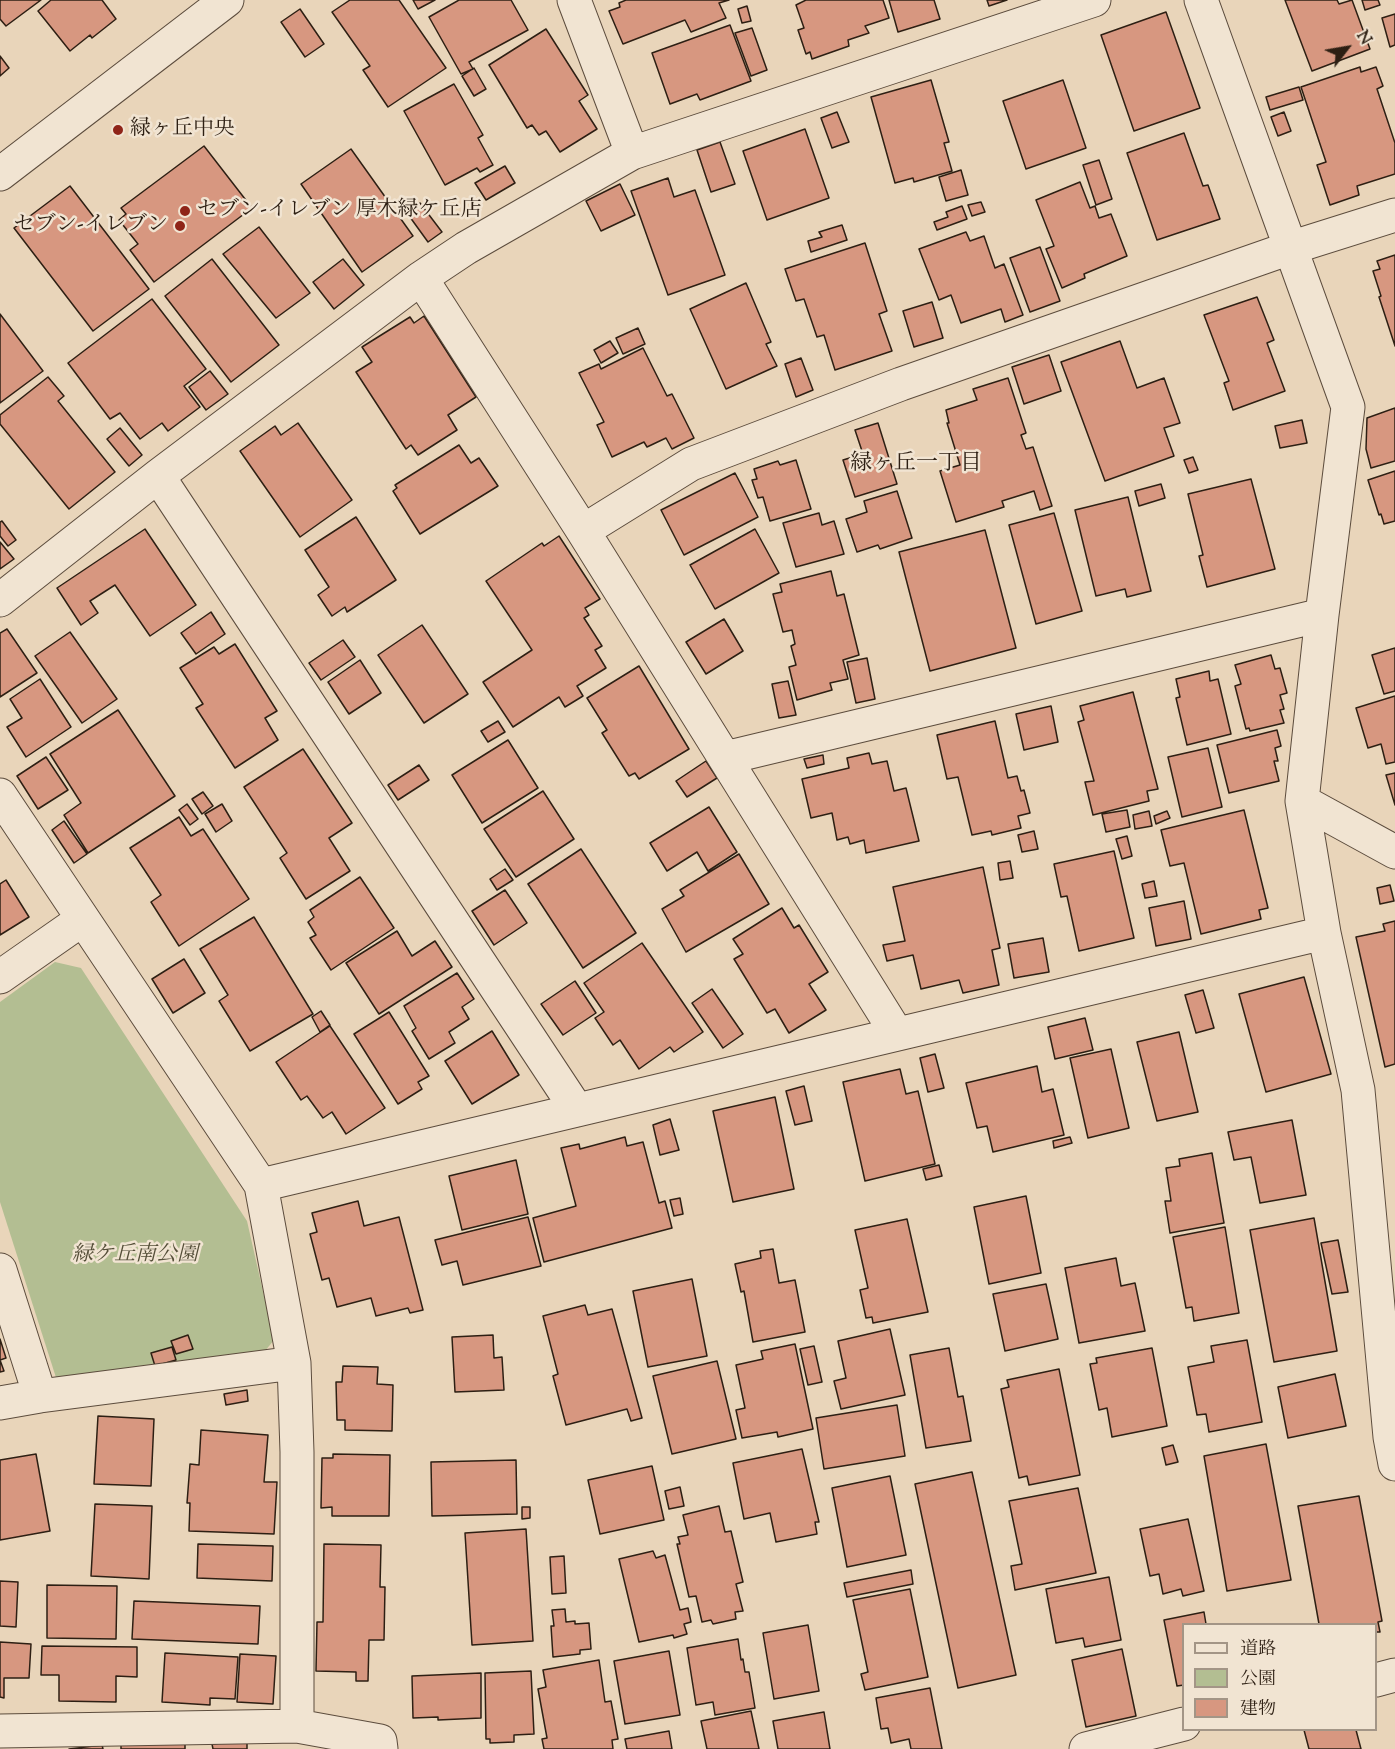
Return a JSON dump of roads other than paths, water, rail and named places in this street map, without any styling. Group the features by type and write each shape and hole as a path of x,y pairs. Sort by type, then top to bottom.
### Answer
{"street":[{"path":"0,174 227,0"},
{"path":"574,0 632,153"},
{"path":"0,600 159,476 421,278 466,248 632,153 1094,0"},
{"path":"1202,0 1348,407 1302,801 1324,933 1358,1090 1384,1384 1395,1464"},
{"path":"583,531 691,464 901,384 1290,248 1395,215"},
{"path":"421,278 583,531 897,1034"},
{"path":"159,476 577,1110"},
{"path":"725,758 1322,615"},
{"path":"0,795 261,1185 294,1363 297,1452 297,1726"},
{"path":"1302,801 1395,852"},
{"path":"0,977 83,919"},
{"path":"261,1185 1324,933"},
{"path":"0,1270 40,1396"},
{"path":"0,1403 294,1363"},
{"path":"1377,1680 1395,1675"},
{"path":"1086,1749 1182,1725"},
{"path":"0,1731 297,1726 380,1742 381,1749"}],"place":[{"name":"緑ヶ丘中央","path":"118,130"},
{"name":"セブン-イレブン 厚木緑ケ丘店","path":"185,211"},
{"name":"セブン-イレブン","path":"180,226"}],"district":[{"name":"緑ヶ丘一丁目","path":"916,465"}],"park label":[{"name":"緑ケ丘南公園","path":"135,1256"}]}
